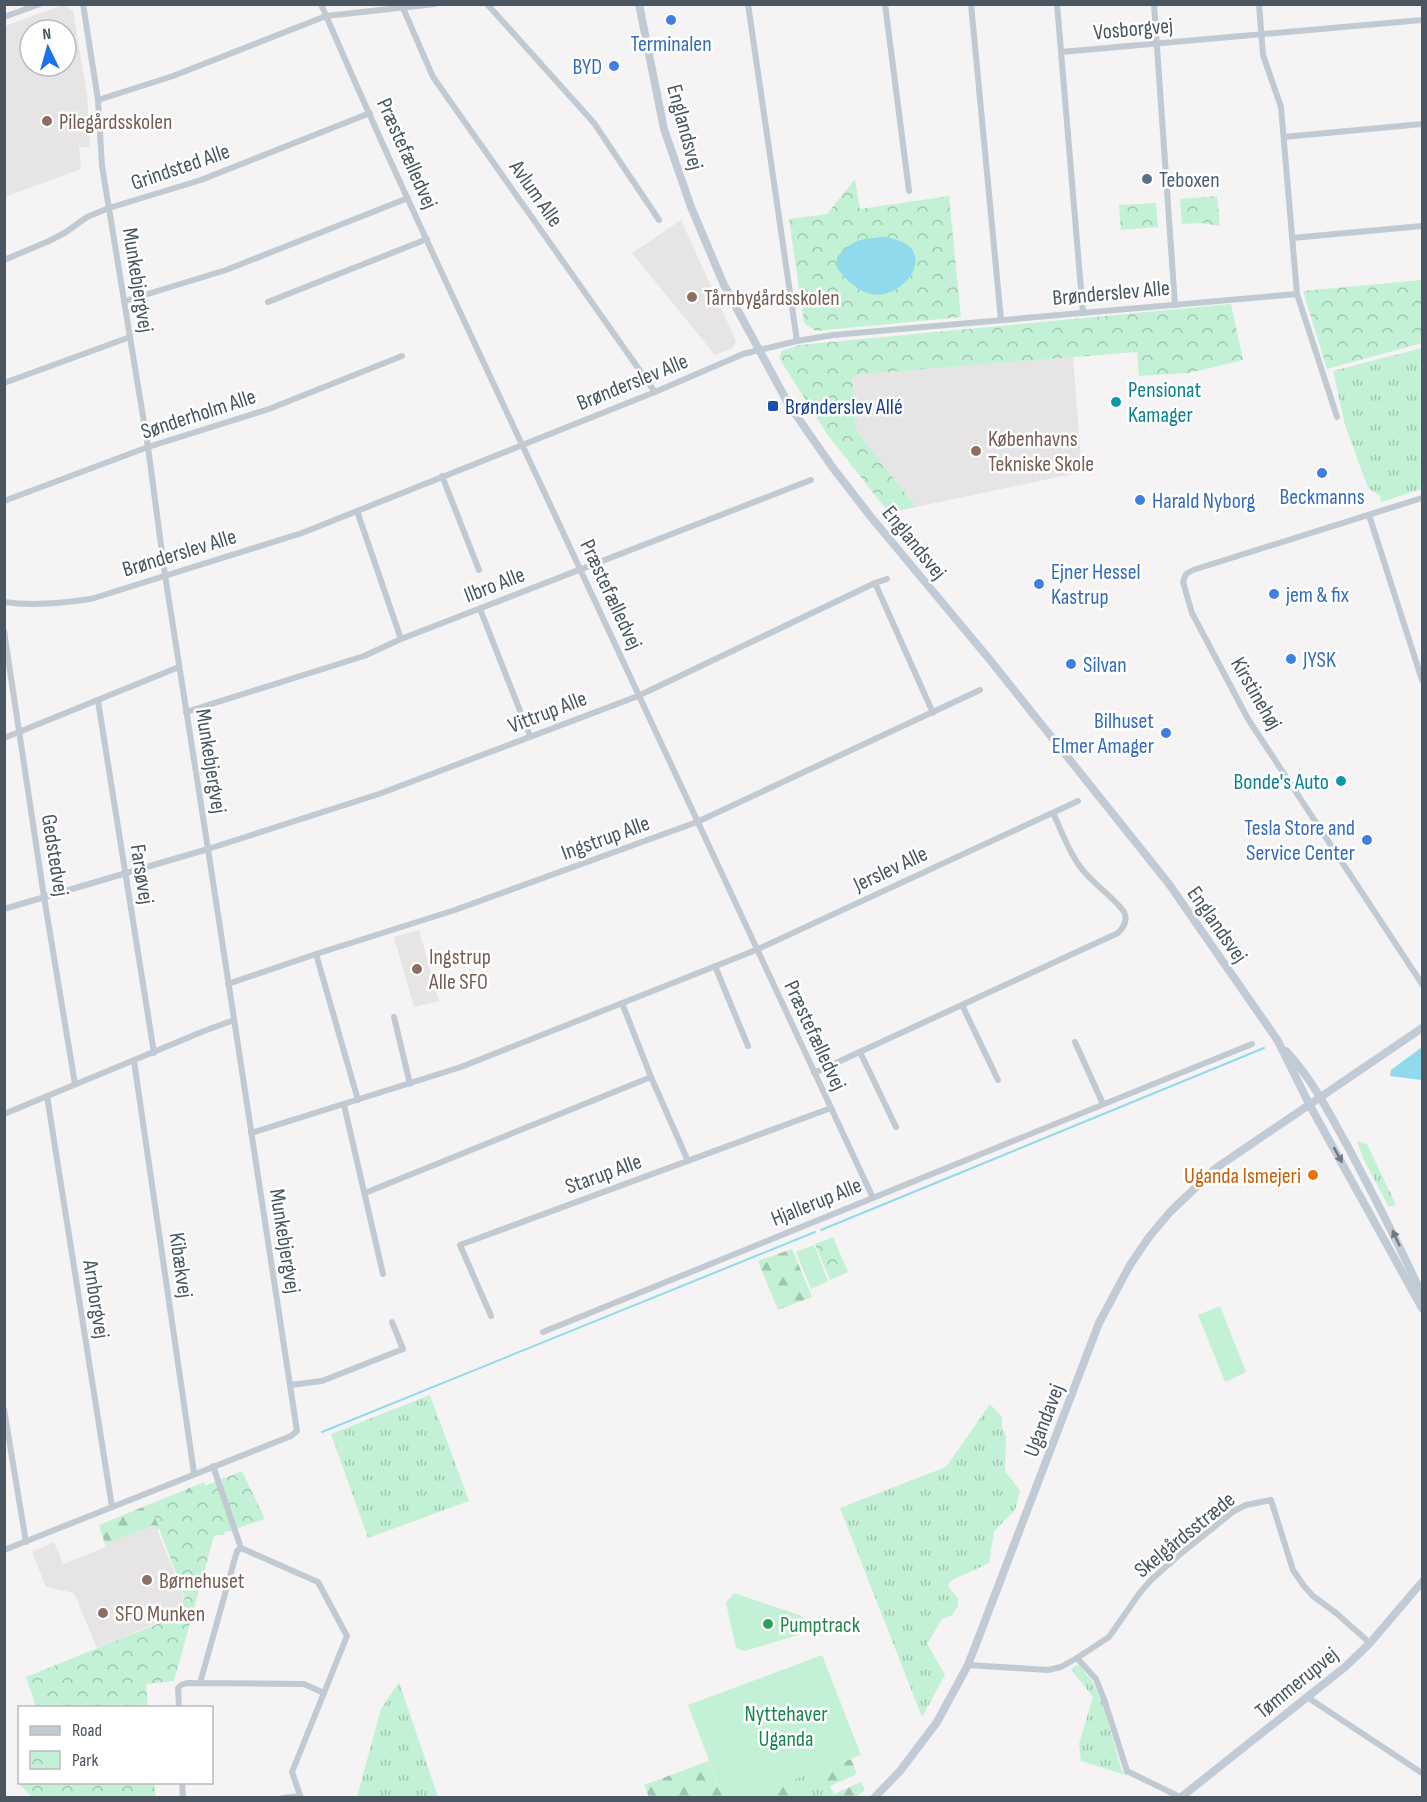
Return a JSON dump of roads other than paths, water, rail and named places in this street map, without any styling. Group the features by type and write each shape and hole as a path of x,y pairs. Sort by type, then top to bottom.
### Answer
{"main road":[{"name":"Englandsvej","path":"639,4 664,129 691,207 724,285 789,405 833,468 910,566 996,667 1169,884 1278,1041 1301,1067 1321,1096 1387,1220 1422,1294"},
{"path":"1309,1104 1422,1028"},
{"name":"Englandsvej","path":"1278,1041 1309,1104 1422,1308"},
{"name":"Ugandavej","path":"874,1797 900,1771 937,1722 968,1665 1099,1323 1130,1265 1170,1212 1216,1168 1309,1104"},
{"name":"Tømmerupvej","path":"1180,1797 1345,1668 1422,1582"}],"street":[{"path":"4,17 40,4"},
{"name":"Munkebjergvej","path":"4,1550 291,1436 297,1431 178,667 148,447 102,166 98,100 83,4"},
{"name":"Præstefælledvej","path":"321,4 638,696 873,1198"},
{"path":"98,100 173,76 326,16 435,4"},
{"path":"486,4 594,123 659,220"},
{"path":"748,4 797,341"},
{"path":"885,4 909,191"},
{"path":"971,4 1001,320"},
{"path":"1057,4 1083,313"},
{"path":"1154,4 1175,305"},
{"path":"1259,4 1263,56 1281,107 1297,294 1337,417"},
{"name":"Avlum Alle","path":"403,8 433,77 654,392"},
{"name":"Vosborgvej","path":"1061,52 1422,21"},
{"name":"Grindsted Alle","path":"4,260 49,241 87,218 109,208 201,180 370,113"},
{"path":"1284,137 1422,124"},
{"path":"125,301 226,270 408,198"},
{"path":"1292,238 1422,226"},
{"path":"268,302 427,239"},
{"name":"Brønderslev Alle","path":"4,603 48,604 91,598 302,533 743,354 797,341 833,335 1297,294"},
{"path":"4,383 130,337"},
{"name":"Sønderholm Alle","path":"4,501 148,447 269,409 402,356"},
{"path":"442,476 479,570"},
{"name":"Ilbro Alle","path":"186,712 363,656 401,639 812,480"},
{"name":"Kirstinehøj","path":"1422,498 1193,570 1187,573 1183,582 1192,613 1248,719 1422,984"},
{"path":"357,511 401,639"},
{"path":"1369,515 1422,680"},
{"name":"Vittrup Alle","path":"4,909 208,849 379,794 638,696 887,579"},
{"path":"875,583 933,712"},
{"path":"480,609 530,736"},
{"name":"Gedstedvej","path":"4,631 75,1084"},
{"path":"4,738 178,667"},
{"name":"Ingstrup Alle","path":"228,984 455,910 697,822 980,690"},
{"name":"Farsøvej","path":"98,701 154,1053"},
{"name":"Jerslev Alle","path":"250,1132 461,1068 756,950 1078,801"},
{"path":"814,1073 1123,929 1126,922 1123,911 1085,874 1073,855 1053,813"},
{"path":"316,954 358,1100"},
{"path":"715,966 748,1046"},
{"path":"622,1003 688,1161"},
{"path":"962,1005 998,1080"},
{"path":"394,1017 410,1084"},
{"path":"4,1114 234,1020"},
{"path":"1074,1042 1102,1104"},
{"name":"Hjallerup Alle","path":"543,1332 1251,1044"},
{"path":"860,1052 896,1127"},
{"name":"Kibækvej","path":"134,1061 194,1473"},
{"path":"365,1192 651,1077"},
{"name":"Arnborgvej","path":"46,1096 112,1507"},
{"path":"344,1105 382,1274"},
{"name":"Starup Alle","path":"491,1316 460,1245 831,1108"},
{"path":"290,1385 322,1381 403,1349 392,1322"},
{"path":"4,1409 26,1542"},
{"path":"213,1466 241,1548 318,1582 347,1636 292,1772 300,1797 284,1797"},
{"name":"Skelgårdsstræde","path":"968,1665 1048,1670 1061,1667 1109,1637 1151,1580 1234,1511 1246,1505 1271,1500 1293,1570 1304,1586 1313,1596 1370,1642"},
{"path":"200,1683 237,1551 241,1548"},
{"path":"1077,1658 1096,1679 1127,1771 1180,1797"},
{"path":"179,1706 178,1688 181,1684 304,1684 324,1693"},
{"path":"1307,1697 1422,1773"}],"water":[{"path":"884,237 903,243 913,252 916,263 912,274 903,284 878,295 865,292 849,282 837,268 837,257 858,241"},
{"path":"1422,1047 1422,1080 1390,1076 1391,1070"}],"waterway":[{"path":"821,1230 1264,1048"},
{"path":"322,1432 815,1232"}],"place":[{"name":"Terminalen","path":"671,20"},
{"name":"BYD","path":"614,66"},
{"name":"Pilegårdsskolen","path":"47,121"},
{"name":"Teboxen","path":"1147,179"},
{"name":"Tårnbygårdsskolen","path":"692,297"},
{"name":"Pensionat Kamager","path":"1116,402"},
{"name":"Brønderslev Allé","path":"773,406"},
{"name":"Københavns Tekniske Skole","path":"976,451"},
{"name":"Beckmanns","path":"1322,473"},
{"name":"Harald Nyborg","path":"1140,500"},
{"name":"Ejner Hessel Kastrup","path":"1039,584"},
{"name":"jem & fix","path":"1274,594"},
{"name":"JYSK","path":"1291,659"},
{"name":"Silvan","path":"1071,664"},
{"name":"Bilhuset Elmer Amager","path":"1166,733"},
{"name":"Bonde's Auto","path":"1341,781"},
{"name":"Tesla Store and Service Center","path":"1367,840"},
{"name":"Ingstrup Alle SFO","path":"417,969"},
{"name":"Uganda Ismejeri","path":"1313,1175"},
{"name":"Børnehuset","path":"147,1580"},
{"name":"SFO Munken","path":"103,1613"},
{"name":"Pumptrack","path":"768,1624"}],"park label":[{"name":"Nyttehaver Uganda","path":"786,1726"}]}
